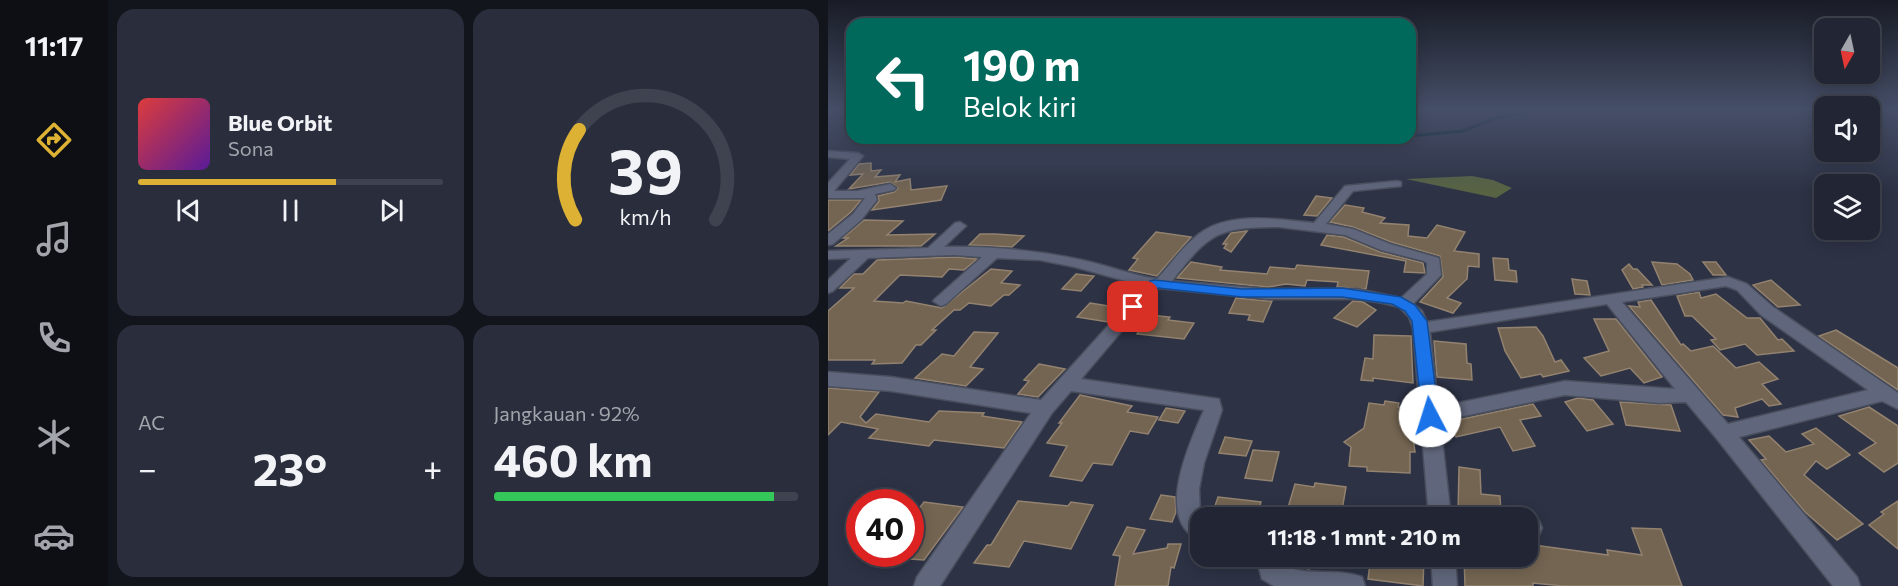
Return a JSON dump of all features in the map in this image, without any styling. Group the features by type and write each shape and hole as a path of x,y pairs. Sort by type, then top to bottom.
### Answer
{"street":[{"path":"828,154 858,156 828,192"},
{"path":"1318,226 1349,188 1397,184"},
{"path":"860,194 890,188"},
{"path":"828,192 871,197 857,217 828,241"},
{"path":"926,586 1045,408 1065,383 1195,245 1217,229 1272,224 1318,226 1355,234 1383,246 1419,254 1434,261 1434,275 1404,304"},
{"path":"932,251 960,226"},
{"path":"828,255 932,251 1040,256 1078,263 1111,274 1158,284 1242,293 1342,293 1385,298 1404,304 1416,315 1421,328 1439,507"},
{"path":"828,288 865,253"},
{"path":"941,301 994,253"},
{"path":"1421,328 1612,300 1720,281 1736,283 1767,311 1891,397"},
{"path":"1612,300 1848,586"},
{"path":"828,379 891,384 1045,408"},
{"path":"1065,383 1212,404 1213,410 1190,472 1188,519 1190,521"},
{"path":"1430,416 1565,388 1584,388 1645,396 1690,395"},
{"path":"1724,433 1891,397"},
{"path":"1269,567 1270,571 1277,577 1289,580 1353,586"},
{"path":"1444,567 1445,586"}],"green space":[{"path":"1472,176 1493,180 1512,188 1496,198 1406,179"}],"building":[{"path":"871,163 871,171 881,170 875,177 900,175 895,182 910,179 911,190 947,186 941,200 872,210 879,201 878,196 894,192 898,188 890,182 849,189 863,174 850,175 859,164"},
{"path":"1316,196 1332,198 1317,216 1304,215"},
{"path":"828,200 861,200 851,212 828,231"},
{"path":"1345,205 1364,208 1362,212 1385,218 1380,223 1409,225 1408,236 1427,238 1437,225 1465,232 1454,251 1479,254 1479,267 1468,266 1467,279 1447,298 1461,303 1453,313 1420,302 1443,277 1440,256 1391,242 1353,227 1330,222"},
{"path":"864,220 903,221 887,235 935,234 921,246 836,246 848,238 843,238"},
{"path":"1247,231 1231,252 1224,248 1227,244 1223,244 1231,233"},
{"path":"1156,232 1191,237 1157,276 1129,270 1138,259 1133,258"},
{"path":"980,234 1024,236 1012,247 969,245"},
{"path":"1327,235 1344,237 1380,252 1423,263 1425,273 1404,272 1406,261 1321,245"},
{"path":"956,257 977,259 964,270 949,269 942,277 900,275 874,301 903,303 906,301 942,308 991,269 1012,271 1001,283 1020,285 991,306 969,303 960,310 954,310 932,330 936,330 921,345 916,345 902,363 872,364 875,360 828,360 828,311 854,288 840,288 854,274 863,274 877,260"},
{"path":"1493,258 1508,259 1509,270 1516,271 1517,282 1495,280"},
{"path":"1191,262 1222,267 1220,270 1267,274 1270,267 1295,269 1297,265 1369,271 1366,289 1337,287 1338,282 1307,280 1305,286 1286,284 1268,287 1177,278"},
{"path":"1652,262 1677,264 1690,274 1693,280 1662,285"},
{"path":"1703,262 1716,262 1726,275 1713,275"},
{"path":"1629,264 1652,285 1642,285 1643,287 1633,289 1622,270"},
{"path":"1076,274 1094,276 1081,291 1062,289"},
{"path":"1572,279 1587,281 1590,295 1575,294"},
{"path":"1771,280 1800,305 1778,307 1753,285"},
{"path":"1699,292 1701,298 1716,294 1747,318 1760,318 1778,340 1782,339 1794,351 1757,355 1745,344 1720,350 1711,340 1716,339 1692,316 1685,316 1677,296"},
{"path":"1236,298 1272,301 1263,322 1248,320 1250,315 1229,313"},
{"path":"1651,300 1681,345 1683,344 1691,351 1713,346 1736,368 1759,362 1778,379 1762,384 1781,404 1769,406 1762,399 1735,408 1738,417 1723,415 1629,306 1640,307 1638,302"},
{"path":"1353,301 1363,302 1376,310 1357,327 1334,318"},
{"path":"1090,303 1121,308 1108,322 1077,317"},
{"path":"1150,315 1194,323 1184,339 1137,334"},
{"path":"1594,319 1616,319 1662,377 1644,383 1630,368 1601,376 1584,358 1609,351"},
{"path":"1536,327 1543,336 1555,362 1561,360 1569,371 1543,377 1541,374 1521,378 1505,351 1498,328"},
{"path":"1836,330 1898,368 1898,390 1819,336"},
{"path":"974,332 998,333 970,367 983,369 966,386 915,378 942,354 954,356"},
{"path":"1374,335 1411,336 1413,383 1373,378 1373,381 1361,380 1365,358 1373,359"},
{"path":"1434,341 1466,344 1467,363 1471,364 1472,380 1437,377"},
{"path":"1039,364 1065,369 1038,397 1018,394 1029,381 1024,380"},
{"path":"828,388 879,392 860,417 866,423 876,414 929,422 939,411 984,413 982,416 1022,422 1004,448 934,440 929,446 869,438 878,429 841,422 828,435"},
{"path":"1080,395 1132,406 1127,412 1158,417 1148,434 1130,431 1112,465 1093,463 1082,481 1050,476 1067,446 1047,443"},
{"path":"1578,398 1593,400 1613,424 1587,431 1565,402"},
{"path":"1385,401 1399,403 1398,407 1413,409 1411,422 1415,452 1410,452 1410,473 1367,471 1367,467 1349,466 1351,447 1344,442 1364,428 1369,403 1384,405"},
{"path":"1620,402 1671,405 1680,431 1626,425"},
{"path":"1533,404 1541,416 1520,420 1535,446 1513,451 1500,427 1456,437 1448,422"},
{"path":"1869,407 1898,426 1898,463 1884,472 1859,453 1876,443 1839,416"},
{"path":"1166,408 1185,411 1178,423 1159,420"},
{"path":"1816,428 1850,455 1827,469 1816,461 1804,475 1863,524 1837,540 1805,512 1761,460 1766,459 1749,440 1769,436 1786,452 1814,444 1802,434"},
{"path":"1225,437 1252,441 1246,456 1219,453"},
{"path":"1253,450 1279,452 1272,481 1245,478"},
{"path":"1459,467 1480,470 1481,494 1500,496 1501,507 1458,507"},
{"path":"1315,483 1346,487 1343,507 1288,507 1295,484 1314,487"},
{"path":"1161,495 1175,497 1176,512 1172,522 1150,519"},
{"path":"1218,497 1261,502 1259,507 1215,507"},
{"path":"1018,501 1068,506 1071,502 1093,505 1071,549 1024,541 1009,567 974,563 987,545 991,545"},
{"path":"1898,501 1898,549 1869,525 1884,514 1881,512"},
{"path":"924,502 963,507 924,560"},
{"path":"1127,527 1145,530 1133,554 1167,548 1168,544 1181,544 1174,568 1171,567 1168,586 1115,586 1120,556 1113,555"},
{"path":"1632,528 1661,529 1682,586 1563,586 1533,583 1533,586 1465,586 1464,567 1538,567 1538,545 1608,555 1607,550 1642,555"},
{"path":"1370,567 1424,567 1423,586 1368,579"}],"route":[{"path":"1133,307 1154,284 1242,293 1342,293 1396,300 1410,308 1419,321 1427,372 1430,416"}]}
